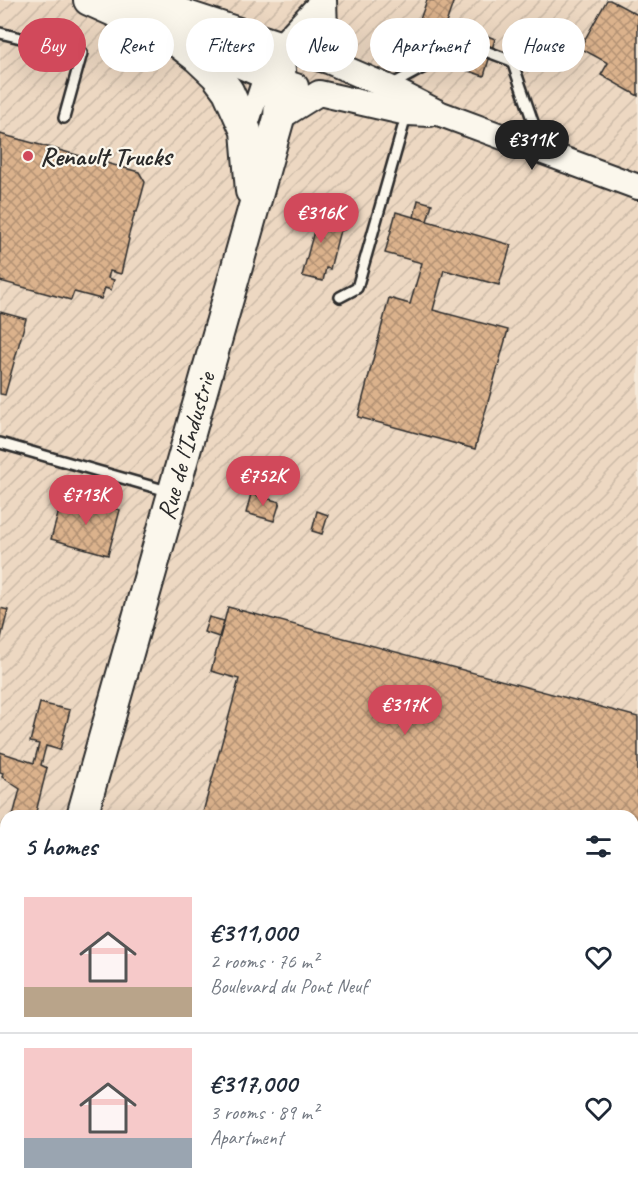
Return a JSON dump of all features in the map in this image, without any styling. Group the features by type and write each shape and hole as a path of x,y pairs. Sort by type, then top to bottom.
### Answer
{"main road":[{"name":"Rue de l'Industrie","path":"89,0 130,18"},
{"path":"138,0 278,46"},
{"name":"Rue de l'Industrie","path":"174,39 216,75 228,91 246,131 252,215"},
{"name":"Rue de l'Industrie","path":"84,810 279,118 272,79 278,46"}],"street":[{"path":"286,49 278,46 321,0"},
{"path":"326,0 327,18"},
{"path":"174,38 272,79 319,93 407,113 441,114"},
{"path":"352,72 441,114 638,187"},
{"path":"246,131 272,79"},
{"path":"279,118 319,93"}],"lane":[{"path":"0,33 82,53 64,118"},
{"path":"388,87 467,44 512,61 544,153"},
{"path":"340,297 357,288 407,113"},
{"path":"0,443 173,492"}],"shaded area":[{"path":"0,0 638,0 638,810 0,810"}],"building":[{"path":"427,0 454,0 448,18 421,18"},
{"path":"607,0 638,15 638,96 601,75 608,63 585,51 585,39"},
{"path":"490,37 495,39 490,56"},
{"path":"472,72 485,72 484,76"},
{"path":"0,134 139,172 145,182 128,238 121,274 110,271 108,278 114,280 111,290 105,288 101,299 74,292 71,300 0,281"},
{"path":"418,200 432,204 427,221 414,217"},
{"path":"322,209 346,229 339,234 330,269 326,268 323,281 302,276 314,231 306,224 311,213"},
{"path":"396,212 511,245 499,285 444,270 433,310 508,330 475,449 358,417 389,298 410,304 422,263 385,253"},
{"path":"0,312 26,319 5,395 0,394"},
{"path":"251,494 280,502 274,521 246,513"},
{"path":"62,500 86,507 87,501 120,510 108,555 51,539"},
{"path":"317,511 328,515 322,534 312,531"},
{"path":"228,607 638,717 638,810 204,810 239,679 211,671"},
{"path":"0,608 8,610 0,642"},
{"path":"209,617 224,621 219,637 204,632"},
{"path":"40,703 70,710 60,750 46,746 41,765 47,768 36,810 15,810 20,789 2,777 0,752 34,763 39,744 30,742"}],"place":[{"name":"Renault Trucks","path":"28,156"}]}
